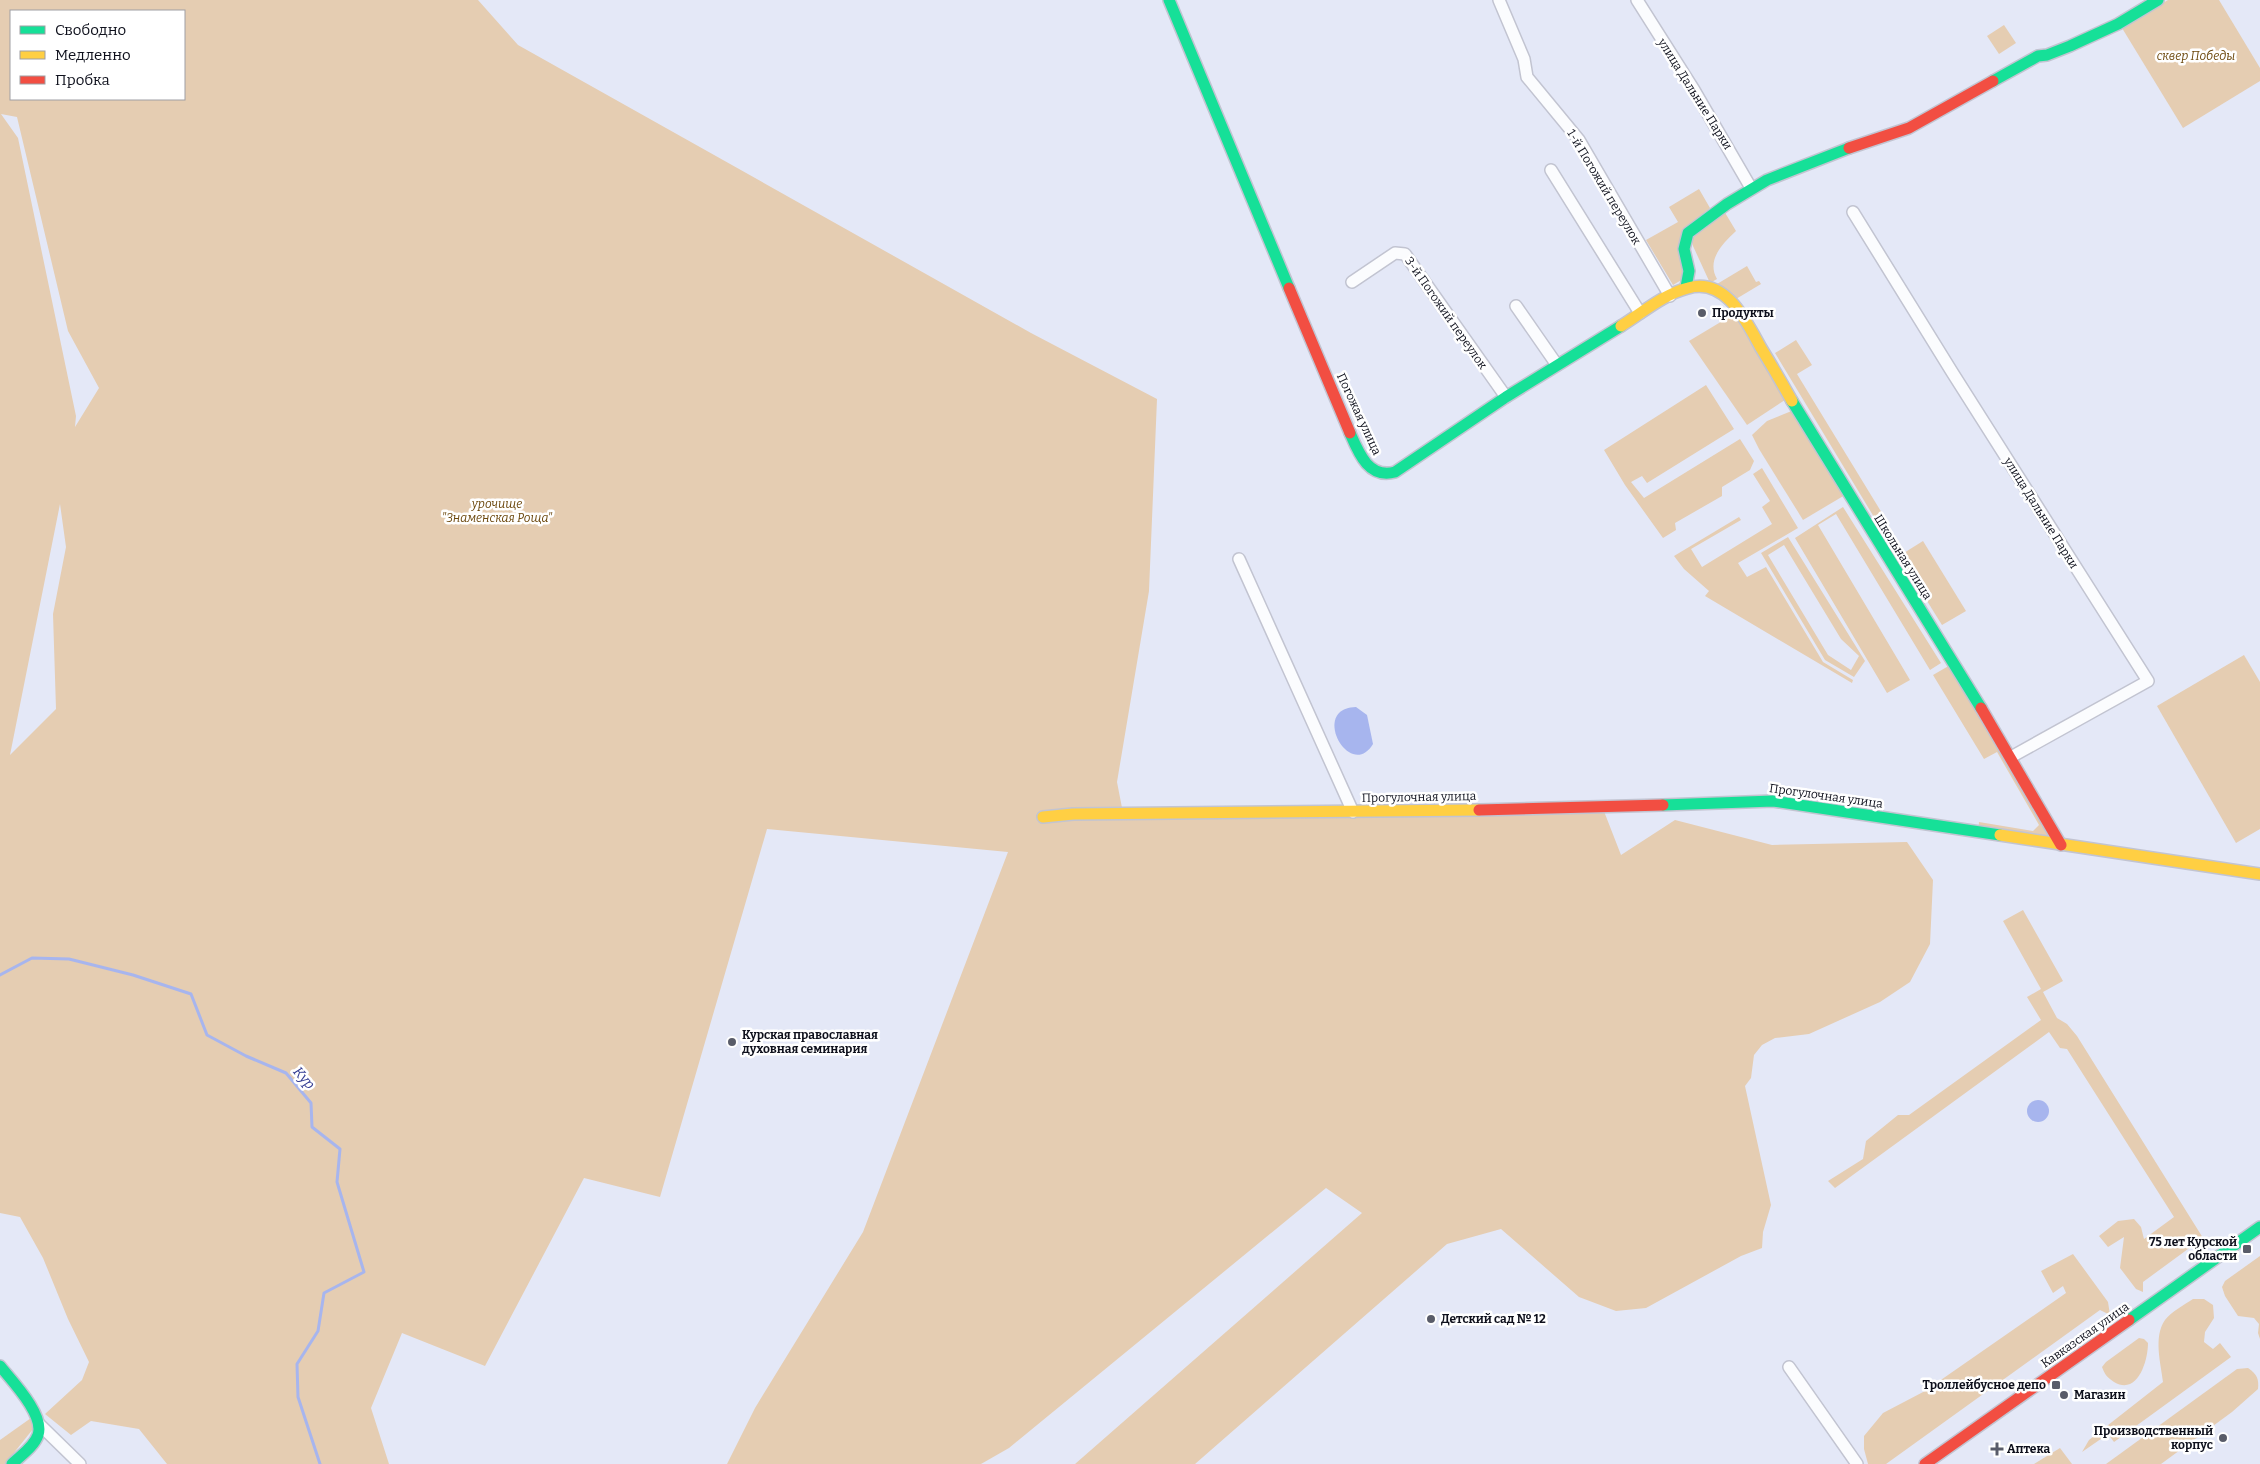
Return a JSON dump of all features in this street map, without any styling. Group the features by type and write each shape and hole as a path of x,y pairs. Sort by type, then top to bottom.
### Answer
{"street":[{"name":"Погожая улица","path":"1169,0 1355,445 1371,469 1378,474 1387,475 1395,472 1557,365 1640,313 1686,287"},
{"name":"1-й Погожий переулок","path":"1499,0 1524,59 1527,77 1579,140 1670,296"},
{"name":"улица Дальние Парки","path":"1637,0 1694,90 1751,188"},
{"path":"1686,287 1690,279 1690,270 1684,248 1688,233 1751,188 1797,167 1860,143 1909,128 2038,56 2047,55 2070,46 2118,24 2158,0"},
{"path":"1551,170 1640,313"},
{"name":"улица Дальние Парки","path":"1853,212 2148,681 2011,758"},
{"name":"3-й Погожий переулок","path":"1352,282 1395,252 1405,254 1506,398"},
{"name":"Школьная улица","path":"1686,287 1715,288 1728,298 1741,313 1802,420 2011,758 2061,845"},
{"path":"1516,306 1557,365"},
{"name":"Прогулочная улица","path":"1239,558 1353,812"},
{"name":"Прогулочная улица","path":"1043,818 1074,814 1353,812 1773,801 1966,828 2061,845 2260,874"},
{"name":"Кавказская улица","path":"1925,1464 2260,1227"},
{"path":"0,1366 35,1414 39,1424 80,1464"},
{"path":"1789,1367 1857,1464"},
{"path":"12,1464 33,1443 38,1433 39,1424"}],"green space":[{"name":"урочище \"Знаменская Роща\"","path":"0,0 478,0 518,45 1031,333 1157,399 1149,591 1117,782 1123,813 1600,801 1621,855 1675,820 1772,845 1907,842 1933,880 1930,944 1910,982 1880,1002 1809,1034 1775,1038 1762,1045 1754,1055 1751,1078 1745,1086 1771,1205 1763,1232 1762,1248 1741,1256 1646,1308 1616,1311 1579,1297 1501,1229 1447,1244 1195,1464 1075,1464 1362,1213 1326,1188 1009,1448 981,1464 727,1464 755,1408 863,1232 1008,852 767,829 660,1197 584,1178 485,1366 402,1333 371,1408 389,1464 167,1464 139,1429 91,1421 71,1435 45,1414 82,1380 89,1362 68,1319 43,1258 20,1217 0,1213","holes":["1,114 17,117 68,331 99,388 75,427 76,416 18,138","60,504 66,547 53,614 56,709 10,755"]},
{"name":"сквер Победы","path":"2168,0 2219,0 2260,68 2260,81 2183,128 2122,28"},
{"path":"2004,25 2016,43 1999,54 1987,36"},
{"path":"1699,189 1710,208 1693,222 1683,279 1673,285 1646,240 1678,222 1669,207"},
{"path":"1724,211 1736,231 1721,246 1718,252 1714,265 1717,279 1710,283 1693,246 1691,237"},
{"path":"1747,266 1756,282 1759,281 1761,284 1731,302 1712,287"},
{"path":"1734,314 1785,400 1747,425 1689,341"},
{"path":"1796,340 1812,365 1797,374 1885,518 1877,522 1775,353"},
{"path":"1706,385 1734,429 1647,483 1642,476 1631,482 1644,498 1740,439 1754,461 1750,470 1722,487 1722,496 1675,523 1676,530 1663,538 1625,485 1604,450"},
{"path":"1794,410 1845,495 1803,520 1752,435 1767,421"},
{"path":"1762,468 1798,528 1738,563 1747,577 1766,567 1823,662 1853,680 1852,683 1705,596 1709,591 1684,569 1674,556 1739,517 1741,520 1691,549 1702,567 1772,524 1762,507 1770,501 1753,474"},
{"path":"1843,507 1941,663 1930,670 1836,514 1818,525 1910,680 1887,693 1795,538"},
{"path":"1788,537 1865,661 1854,677 1825,660 1761,553","holes":["1784,545 1841,639 1859,656 1851,670 1828,655 1768,555"]},
{"path":"1923,541 1966,611 1942,625 1899,556"},
{"path":"2244,655 2260,682 2260,829 2236,843 2157,706"},
{"path":"1952,664 2057,840 1978,834 1979,822 2033,831 2039,825 1997,752 1984,759 1933,675"},
{"path":"2023,910 2063,981 2043,992 2057,1018 2067,1024 2077,1036 2203,1238 2143,1282 2143,1292 2136,1289 2120,1268 2124,1237 2108,1247 2099,1236 2118,1221 2134,1219 2141,1227 2144,1239 2174,1217 2067,1049 2060,1048 2049,1032 1835,1188 1828,1181 1863,1159 1866,1141 1898,1115 1909,1115 2041,1020 2027,997 2041,989 2003,921"},
{"path":"2073,1254 2108,1302 2110,1315 2100,1310 1886,1464 1868,1464 1864,1449 1864,1436 1883,1413 1925,1391 2066,1293 2063,1286 2053,1293 2041,1271"},
{"path":"2260,1256 2260,1339 2258,1333 2259,1324 2254,1318 2238,1316 2225,1296 2222,1287 2225,1281"},
{"path":"2193,1299 2204,1299 2213,1305 2214,1318 2205,1332 2204,1342 2213,1349 2220,1343 2231,1357 2114,1442 2108,1434 2082,1452 2089,1440 2163,1382 2159,1351 2161,1327 2171,1314"},
{"path":"2139,1338 2144,1339 2148,1343 2144,1367 2135,1380 2129,1384 2122,1385 2114,1382 2106,1376 2102,1367"},
{"path":"2248,1368 2257,1377 2258,1389 2232,1412 2161,1464 2106,1464 2237,1369"},
{"path":"31,1418 33,1429 5,1464 0,1464 0,1440"},
{"path":"2060,1448 2072,1464 2034,1464"}],"water":[{"path":"1356,707 1367,715 1373,744 1364,753 1354,754 1345,749 1338,740 1335,729 1336,719 1342,710"},
{"path":"2038,1100 2046,1103 2049,1111 2046,1119 2038,1122 2030,1119 2027,1111 2030,1103"}],"waterway":[{"name":"Кур","path":"0,975 32,958 69,959 133,975 191,994 207,1035 246,1056 286,1073 311,1103 312,1127 340,1149 337,1182 364,1272 324,1293 318,1331 297,1364 298,1397 320,1464"}],"traffic: fast":[{"path":"1169,0 1289,288"},
{"path":"1993,81 2038,56 2047,55 2070,46 2118,24 2158,0"},
{"path":"1686,287 1689,271 1684,249 1688,233 1727,204 1767,180 1849,148"},
{"path":"1350,433 1366,463 1378,472 1395,472 1506,397 1621,326"},
{"path":"1792,401 1981,708"},
{"path":"1663,805 1773,801 2000,835"},
{"path":"2129,1320 2260,1227"},
{"path":"0,1366 32,1408 39,1427 36,1439 12,1464"}],"traffic: slow":[{"path":"1621,326 1662,299 1679,291 1701,286 1713,289 1724,295 1741,314 1792,401"},
{"path":"1043,817 1073,814 1479,810"},
{"path":"2000,835 2260,874"}],"traffic: jam":[{"path":"1849,148 1909,128 1993,81"},
{"path":"1289,288 1350,433"},
{"path":"1981,708 2061,845"},
{"path":"1479,810 1663,805"},
{"path":"1925,1464 2129,1320"}],"place":[{"name":"Продукты","path":"1702,313"},
{"name":"Курская православная духовная семинария","path":"732,1042"},
{"name":"75 лет Курской области","path":"2247,1249"},
{"name":"Детский сад № 12","path":"1431,1319"},
{"name":"Троллейбусное депо","path":"2056,1385"},
{"name":"Магазин","path":"2064,1395"},
{"name":"Производственный корпус","path":"2223,1438"},
{"name":"Аптека","path":"1997,1449"}]}
